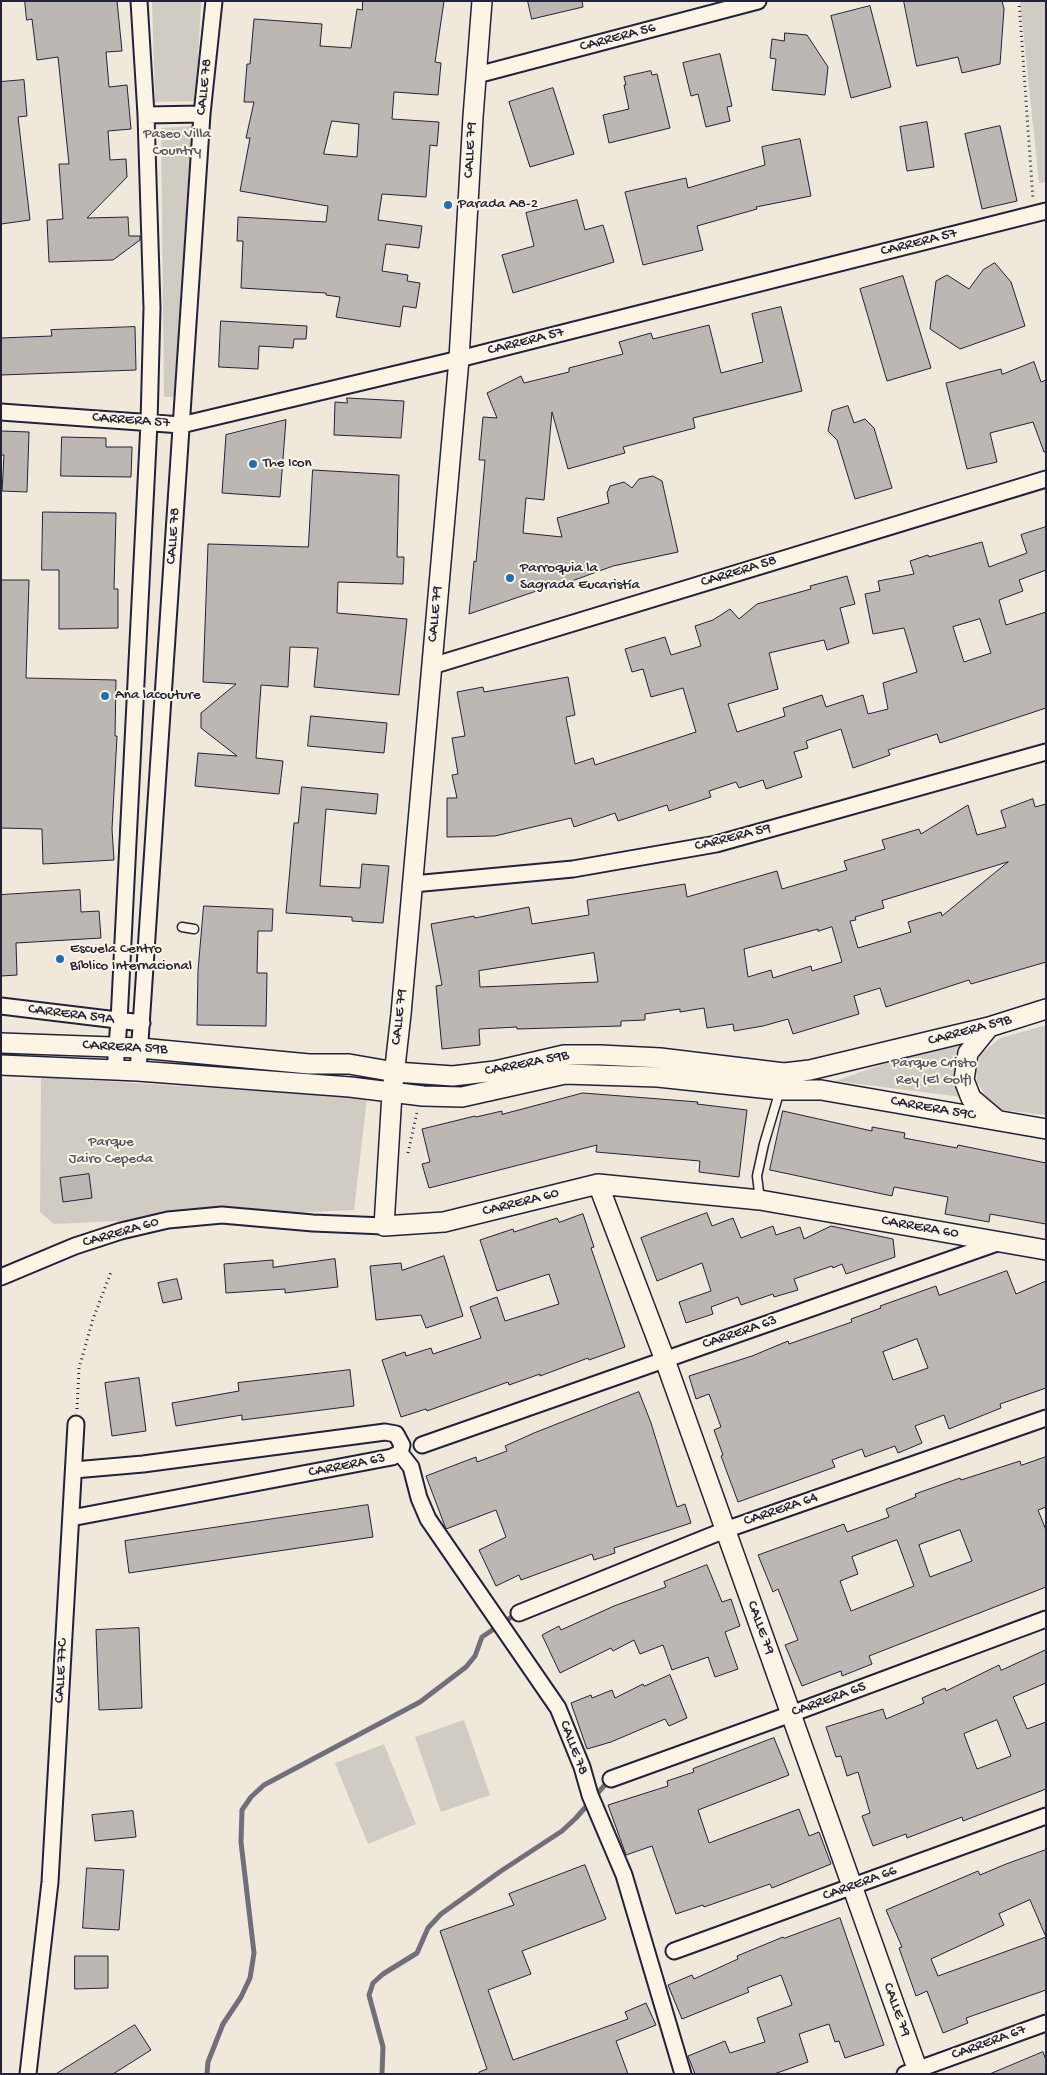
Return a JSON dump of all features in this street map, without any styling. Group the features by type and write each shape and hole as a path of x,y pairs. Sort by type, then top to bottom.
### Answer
{"street":[{"name":"CALLE 78","path":"114,1070 119,1021 149,423 152,308 146,115 139,1"},
{"name":"CALLE 78","path":"138,1071 202,114 214,1"},
{"name":"CALLE 79","path":"384,1226 392,1093 413,884 459,359 473,117 482,1"},
{"name":"CARRERA 56","path":"477,75 758,1"},
{"path":"146,115 202,114"},
{"name":"CARRERA 57","path":"1,412 182,425 459,359 1040,213"},
{"name":"CARRERA 58","path":"432,666 1046,479"},
{"name":"CARRERA 59","path":"413,884 573,869 716,844 1046,752"},
{"name":"CARRERA 59A","path":"1,1006 142,1023"},
{"name":"CARRERA 59B","path":"1,1043 140,1048 309,1064 349,1064 395,1072 453,1076 495,1071 564,1055 660,1058 784,1073 810,1070 989,1027 1046,1009"},
{"path":"989,1027 968,1053 964,1080 971,1098 997,1120"},
{"path":"658,1077 660,1058"},
{"name":"CARRERA 59B","path":"1,1065 138,1071 350,1087 392,1093 462,1097 565,1074 658,1077 780,1090 821,1090"},
{"name":"CARRERA 59C","path":"821,1090 1046,1129"},
{"name":"CALLE 79","path":"598,1184 665,1360 791,1714 852,1886 914,2072"},
{"name":"CARRERA 60","path":"1,1277 75,1246 121,1231 168,1220 222,1215 313,1223 384,1226 444,1222 598,1184 760,1200 1046,1250"},
{"name":"CARRERA 63","path":"422,1445 1002,1242"},
{"name":"CARRERA 64","path":"519,1613 725,1530 1046,1418"},
{"name":"CALLE 77C","path":"28,2074 50,1882 76,1424"},
{"name":"CARRERA 63","path":"71,1518 392,1457 400,1453 402,1445 399,1437 391,1432 386,1432 143,1464 74,1470"},
{"name":"CALLE 78","path":"400,1453 411,1467 419,1498 428,1519 558,1708 582,1767 590,1796 624,1875 683,2074"},
{"name":"CARRERA 65","path":"611,1778 1046,1620"},
{"name":"CARRERA 66","path":"674,1951 1046,1816"},
{"name":"CARRERA 67","path":"914,2072 1046,2023"}],"lane":[{"path":"182,928 194,929"},
{"path":"760,1200 757,1176 764,1144 780,1090"}],"path":[{"path":"1019,1 1040,213"},
{"path":"406,1161 417,1112"},
{"path":"76,1424 79,1368 93,1319 111,1272"}],"green space":[{"name":"Paseo Villa Country","path":"152,1 201,1 196,101 155,102"},
{"path":"1020,1 1046,1 1046,182 1039,183"},
{"name":"Paseo Villa Country","path":"194,126 179,397 164,397 161,128"},
{"name":"Parque Cristo Rey (El Golf)","path":"1046,1025 1046,1115 1003,1110 986,1096 977,1082 976,1071 980,1055 1000,1038"},
{"name":"Parque Cristo Rey (El Golf)","path":"969,1041 955,1071 962,1097 835,1081 884,1064"},
{"name":"Parque Jairo Cepeda","path":"41,1077 367,1098 354,1210 54,1224 40,1212"},
{"path":"464,1720 490,1795 441,1812 415,1737"},
{"path":"384,1744 416,1824 368,1844 335,1763"}],"building":[{"path":"25,1 117,1 122,51 106,52 109,87 127,85 131,129 108,131 110,160 126,159 127,177 87,218 128,217 129,236 140,236 140,240 113,260 49,262 47,220 63,219 59,164 69,164 58,57 37,60 32,19 27,20"},
{"path":"363,1 444,1 435,62 441,63 438,95 394,92 392,119 439,122 437,146 430,145 426,197 382,194 378,220 422,226 419,248 386,244 382,271 408,275 407,281 420,283 416,308 403,306 400,327 336,317 340,297 326,295 326,293 241,288 243,241 237,241 238,217 326,222 328,206 240,191 250,138 246,138 254,102 244,102 247,64 250,64 254,19 322,24 320,46 351,48 357,9 362,10","holes":["332,121 359,124 357,157 324,154"]},
{"path":"528,1 582,1 583,7 532,19"},
{"path":"904,1 1002,1 1004,9 1000,64 962,73 958,57 917,66"},
{"path":"870,6 891,87 851,98 831,16"},
{"path":"785,33 807,35 828,67 825,95 772,90 776,59 770,58 772,39 784,41"},
{"path":"720,54 732,106 727,107 730,121 706,127 698,94 691,96 683,63"},
{"path":"651,71 652,75 657,74 670,128 609,143 603,115 629,109 624,77"},
{"path":"24,80 27,116 18,117 30,220 1,224 1,82"},
{"path":"553,88 574,154 530,167 509,102"},
{"path":"927,122 934,167 907,171 900,127"},
{"path":"1000,126 1017,201 982,209 965,134"},
{"path":"800,139 811,196 756,207 757,209 697,226 703,250 643,265 625,192 686,178 688,188 765,165 762,147"},
{"path":"577,200 585,230 603,225 614,262 513,293 502,255 534,246 526,213"},
{"path":"995,263 1011,282 1025,326 960,349 930,329 936,281 947,275 969,289 983,270"},
{"path":"903,276 931,368 887,381 860,289"},
{"path":"781,307 802,391 693,418 695,428 623,447 625,453 568,469 552,412 544,500 526,498 523,533 562,537 557,518 609,503 607,493 610,486 624,482 632,488 639,479 653,476 662,481 678,552 613,566 558,586 557,584 469,614 474,561 476,562 485,460 479,460 483,417 497,418 487,393 521,376 524,383 569,372 569,368 623,354 619,342 651,333 653,339 709,325 721,373 763,362 752,314"},
{"path":"221,321 307,326 306,339 294,339 293,348 259,346 258,369 219,367"},
{"path":"135,327 136,370 1,375 1,338 52,336 51,330"},
{"path":"1034,362 1041,382 1046,380 1046,452 1044,452 1033,422 990,433 997,462 967,469 946,383 1001,369 1002,374"},
{"path":"347,398 404,401 401,438 334,435 335,402 347,403"},
{"path":"848,406 854,423 865,419 874,428 892,488 855,499 837,440 828,431 832,411"},
{"name":"The Icon","path":"286,420 280,497 222,493 226,435"},
{"path":"1,431 29,432 27,492 2,491 4,455 1,455"},
{"path":"62,437 106,438 106,447 132,447 131,477 61,476"},
{"path":"313,470 399,475 397,557 404,557 403,584 338,582 337,613 407,619 399,695 314,687 318,648 290,647 288,687 261,685 256,758 283,761 279,794 195,786 198,753 237,756 201,728 201,713 236,684 203,682 208,544 308,547"},
{"path":"43,512 116,513 114,589 118,589 118,628 59,629 59,570 42,570"},
{"path":"1046,527 1046,570 1019,580 1023,591 999,600 1006,625 1046,612 1046,708 940,743 937,734 888,750 890,755 853,768 841,729 806,741 808,748 794,752 802,777 766,789 763,780 739,788 736,782 709,791 711,797 669,811 667,805 618,821 615,813 574,827 571,818 495,836 447,837 447,798 457,798 452,775 458,774 452,738 465,736 457,692 483,687 484,692 568,677 575,715 566,717 575,764 593,758 595,765 696,732 683,688 651,697 643,669 632,672 625,649 665,637 671,655 701,646 695,626 713,620 730,609 739,619 757,604 811,589 810,586 847,576 855,604 840,608 849,643 827,650 824,640 769,653 778,689 728,704 737,732 785,716 783,708 822,695 826,707 863,695 868,714 888,709 883,683 917,672 904,628 873,634 865,594 880,591 878,581 914,574 910,561 928,555 929,557 982,542 989,567 1027,553 1021,535","holes":["980,619 991,653 964,662 953,627"]},
{"path":"1,580 29,580 26,678 116,680 115,736 117,736 112,829 114,860 43,864 42,829 1,828"},
{"path":"311,716 387,723 384,753 308,746"},
{"path":"302,787 378,794 376,814 326,809 320,886 360,888 362,864 389,866 383,923 352,921 352,917 286,913 294,823 298,823"},
{"path":"1033,799 1035,807 1046,804 1046,962 971,984 969,980 886,1007 880,988 854,996 859,1014 793,1034 788,1019 734,1031 733,1024 707,1028 704,1008 680,1012 680,1009 645,1014 645,1020 621,1021 621,1026 479,1029 480,1045 442,1049 436,986 442,985 431,924 474,916 475,918 529,907 532,924 589,915 587,900 685,884 687,897 777,871 782,889 847,870 844,861 885,849 882,840 919,829 921,834 968,805 977,835 1006,827 1001,811","holes":["1008,862 942,916 941,912 908,922 911,932 858,948 850,921 856,920 855,917 884,908 882,901","832,927 842,962 812,971 811,966 773,978 771,970 748,977 744,949 818,929 818,931","594,953 598,982 480,987 479,971"]},
{"path":"80,890 81,912 99,911 101,938 16,943 17,975 1,976 1,895"},
{"path":"204,906 273,909 272,931 258,931 257,973 267,973 266,1026 197,1025 198,971"},
{"path":"583,1093 698,1102 697,1104 747,1110 739,1177 699,1172 700,1161 596,1152 597,1145 429,1188 422,1164 430,1162 422,1129 475,1116 502,1111 502,1114"},
{"path":"783,1111 872,1131 872,1127 905,1133 904,1138 957,1148 958,1145 1046,1163 1046,1224 990,1214 989,1222 945,1214 948,1197 894,1187 892,1196 770,1170"},
{"path":"89,1174 92,1198 63,1202 60,1178"},
{"path":"707,1213 712,1226 733,1218 741,1238 773,1226 776,1235 800,1227 804,1239 831,1226 893,1239 895,1257 846,1274 842,1264 833,1268 832,1266 794,1279 798,1290 774,1297 773,1294 741,1305 738,1297 711,1307 713,1314 686,1323 679,1302 711,1291 702,1263 657,1281 641,1238"},
{"path":"583,1214 594,1247 591,1248 625,1347 589,1360 588,1358 540,1376 540,1374 509,1385 508,1382 427,1411 426,1409 401,1417 382,1360 405,1352 406,1356 431,1348 433,1354 481,1338 470,1307 497,1297 505,1321 559,1304 549,1274 497,1291 480,1240 513,1229 514,1232 557,1218 559,1222"},
{"path":"444,1256 463,1316 426,1328 421,1315 376,1320 370,1266 401,1263 402,1270"},
{"path":"335,1259 338,1287 285,1293 285,1289 226,1293 224,1264 273,1260 273,1267"},
{"path":"1007,1271 1016,1294 1046,1281 1046,1388 1000,1404 1001,1408 949,1429 944,1415 915,1426 922,1443 898,1453 895,1446 865,1457 862,1449 832,1460 835,1467 738,1502 721,1456 723,1455 714,1430 721,1427 709,1394 696,1399 689,1376 752,1356 788,1341 789,1344 852,1322 851,1319 881,1308 880,1306 936,1286 939,1295","holes":["917,1339 928,1368 893,1380 883,1352"]},
{"path":"177,1279 182,1299 163,1303 158,1283"},
{"path":"350,1370 354,1406 242,1420 242,1415 176,1426 172,1403 239,1391 238,1383"},
{"path":"139,1378 146,1431 112,1436 105,1383"},
{"path":"639,1392 651,1423 677,1507 685,1504 691,1523 614,1548 615,1553 594,1560 592,1554 521,1580 519,1575 496,1586 479,1550 506,1537 496,1510 446,1529 426,1476 476,1457 477,1462 507,1451 505,1446 534,1433"},
{"path":"1046,1457 1046,1507 1038,1510 1046,1530 1046,1587 869,1656 872,1664 842,1676 841,1671 802,1686 785,1645 798,1640 778,1589 773,1592 758,1555 844,1524 847,1532 889,1517 886,1509 916,1497 915,1494 960,1478 961,1480 1020,1461 1021,1465","holes":["960,1530 972,1561 930,1577 919,1545","897,1540 914,1586 851,1611 840,1581 858,1574 852,1557"]},
{"path":"368,1505 373,1537 129,1573 125,1541"},
{"path":"707,1565 722,1602 731,1599 740,1626 725,1632 738,1669 715,1677 708,1657 672,1670 663,1645 640,1654 634,1640 613,1651 611,1648 560,1673 542,1635 559,1626 561,1630 614,1606 666,1587 664,1582"},
{"path":"139,1628 142,1708 99,1710 96,1630"},
{"path":"1046,1650 1046,1683 1013,1697 1027,1729 1046,1722 1046,1789 963,1821 962,1817 907,1838 906,1834 873,1846 862,1816 870,1813 858,1772 847,1776 841,1756 836,1757 826,1727 883,1709 886,1719 924,1703 922,1698 945,1688 946,1691 999,1665 1001,1670","holes":["997,1720 1011,1756 977,1769 964,1734"]},
{"path":"670,1675 687,1718 669,1726 665,1719 611,1742 587,1749 571,1703 591,1695 592,1698 612,1690 615,1698 643,1684 644,1686"},
{"path":"774,1738 789,1775 698,1810 709,1843 799,1809 809,1836 819,1832 831,1864 772,1888 770,1884 704,1907 703,1905 676,1914 652,1846 626,1855 608,1805 668,1786 667,1781 694,1772 693,1769"},
{"path":"133,1811 136,1837 95,1841 92,1815"},
{"path":"1046,1850 1046,1937 1046,1990 966,2018 968,2023 943,2033 927,1991 916,1996 899,1948 902,1947 886,1910 978,1871 980,1875","holes":["1030,1900 1046,1937 938,1976 931,1959 1004,1925 999,1914"]},
{"path":"585,1865 606,1919 522,1951 531,1974 488,1990 513,2060 628,2019 625,2012 646,2003 656,2025 616,2041 628,2074 479,2074 479,2072 487,2069 440,1931 514,1905 509,1894"},
{"path":"87,1868 124,1870 119,1930 83,1928"},
{"path":"840,1918 884,2045 845,2058 839,2041 835,2042 829,2024 799,2034 808,2062 774,2074 695,2074 688,2056 725,2041 730,2053 765,2042 757,2018 792,2005 781,1975 747,1988 749,1992 682,2019 668,1985 692,1975 694,1979 738,1959 737,1956 783,1937"},
{"path":"75,1956 108,1956 108,1988 75,1989"},
{"path":"135,2025 151,2050 113,2074 56,2074"},
{"path":"1043,2052 1046,2060 1046,2074 990,2074"}],"waterway":[{"path":"207,2074 208,2062 223,2024 241,1997 250,1978 254,1953 241,1842 242,1810 251,1797 264,1785 420,1702 466,1667 475,1656 482,1637 516,1614"},
{"path":"382,2074 383,2047 369,1995 373,1983 383,1974 417,1953 428,1928 441,1914 501,1871 562,1831 610,1779"}],"place":[{"name":"Parada A8-2","path":"448,205"},
{"name":"The Icon","path":"253,464"},
{"name":"Parroquia la Sagrada Eucaristía","path":"510,578"},
{"name":"Ana lacouture","path":"105,696"},
{"name":"Escuela Centro Bíblico Internacional","path":"60,959"}]}
